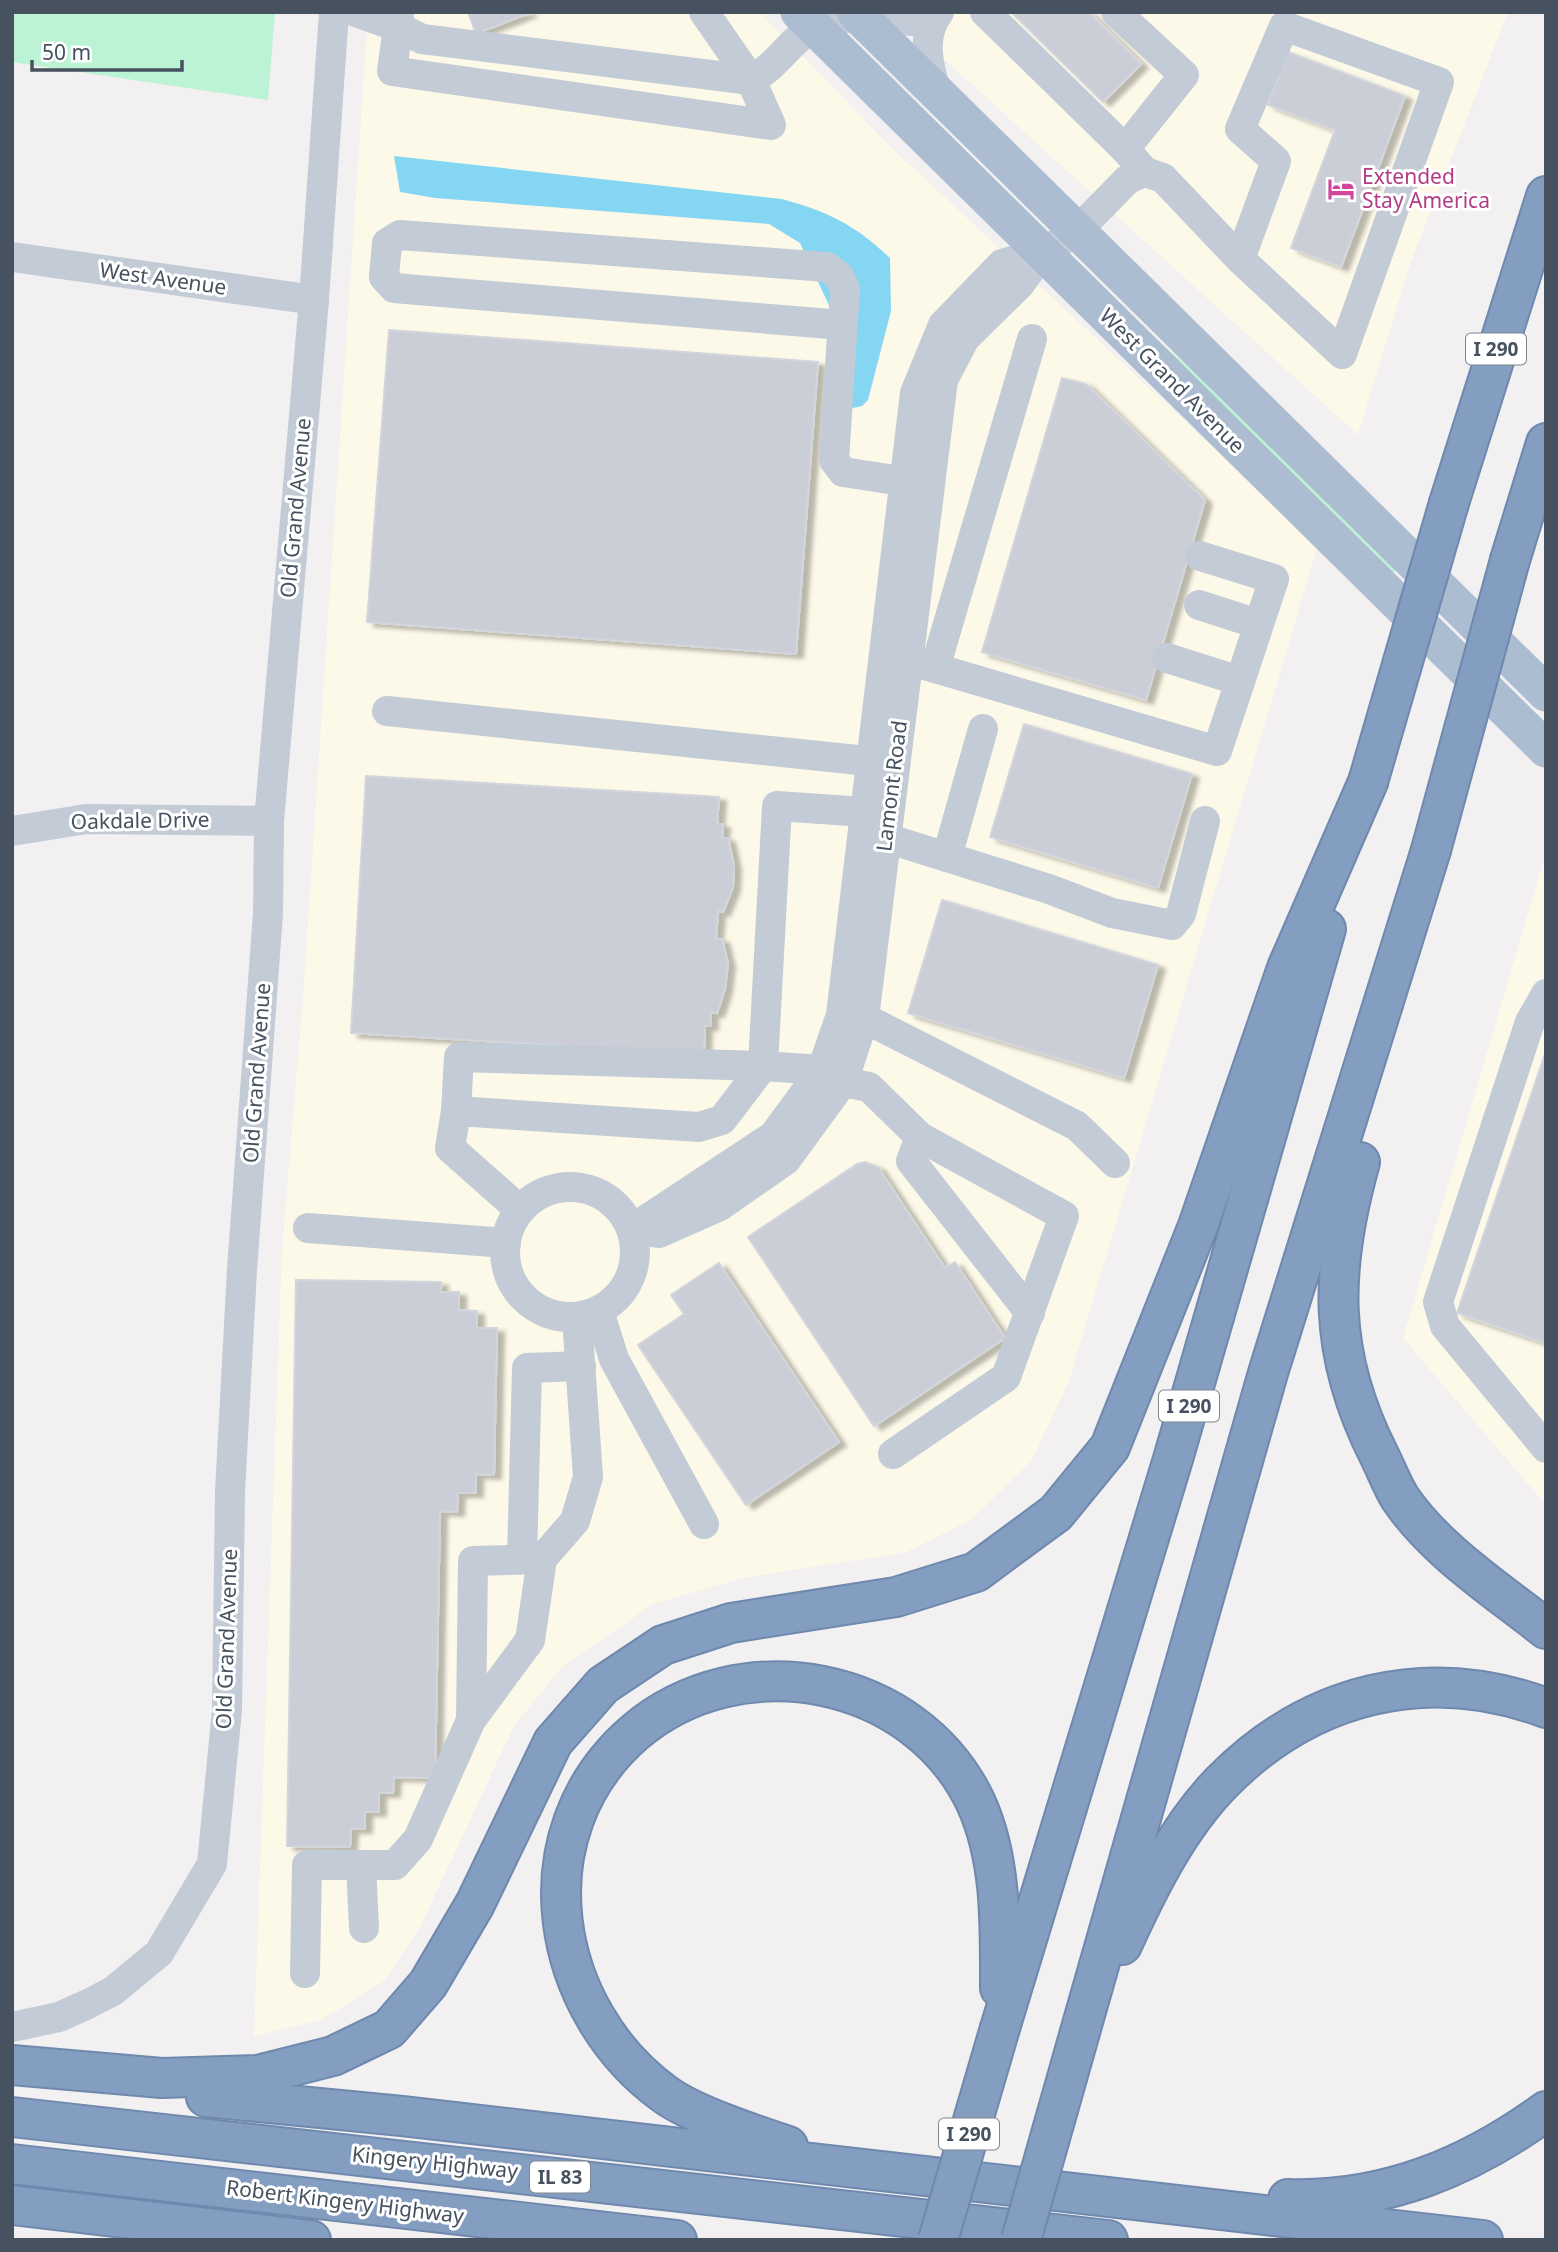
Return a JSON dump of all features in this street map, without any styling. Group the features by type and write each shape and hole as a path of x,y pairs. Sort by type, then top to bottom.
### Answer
{"highway":[{"name":"I 290","path":"938,2240 1173,1459 1449,503 1546,196"},
{"path":"1021,2240 1268,1373 1431,850 1510,561 1546,443"},
{"path":"12,2065 162,2078 258,2075 333,2056 388,2029 428,1984 475,1904 553,1742 603,1685 663,1645 731,1623 897,1597 976,1572 1056,1513 1110,1447 1198,1226 1287,968 1368,782"},
{"path":"1431,850 1412,971 1347,1209 1339,1262 1339,1318 1348,1383 1364,1426 1400,1498 1436,1538 1546,1629"},
{"path":"849,2168 746,2132 669,2097 616,2049 581,1990 562,1929 564,1864 572,1828 587,1791 634,1733 688,1699 742,1683 775,1681 812,1682 852,1693 885,1707 920,1731 963,1779 976,1804 994,1858 1000,1937 1000,2028"},
{"path":"1080,2032 1134,1919 1171,1850 1196,1813 1230,1775 1282,1734 1320,1713 1349,1702 1411,1687 1480,1688 1546,1708"},
{"path":"12,2080 402,2116 1080,2196 1483,2240"},
{"path":"1080,2196 1130,2192 1297,2199 1380,2191 1418,2182 1451,2168 1516,2133 1546,2111"},
{"name":"Kingery Highway","path":"12,2117 1108,2240"},
{"name":"Robert Kingery Highway","path":"12,2164 677,2240"},
{"path":"12,2205 311,2240"}],"main road":[{"name":"West Grand Avenue","path":"857,14 1546,693"},
{"name":"West Grand Avenue","path":"806,20 1546,750"}],"street":[{"name":"Old Grand Avenue","path":"12,2027 59,2017 113,1991 159,1953 212,1864 227,1710 230,1492 242,1270 268,913 269,821 314,300 334,12"},
{"path":"356,12 398,20 422,39 751,80 765,73 806,20 857,14 936,17 926,58 936,91"},
{"path":"398,20 392,71 771,124 751,80 704,12"},
{"path":"985,12 1125,149 1144,172 1163,178 1240,259 1342,354 1439,82 1284,26 1240,128 1276,161 1240,259"},
{"path":"1116,12 1184,75 1125,149"},
{"name":"Lamont Road","path":"852,1017 865,812 883,762 909,662 916,483 943,380 965,338 1020,284 1042,253 1077,231 1128,178 1144,172"},
{"path":"842,326 394,288 384,277 387,243 400,235 827,267 839,276 845,289 834,460 843,472 916,483"},
{"name":"West Avenue","path":"12,257 314,300"},
{"path":"1032,338 909,662 1217,751 1274,579 1200,555"},
{"path":"1199,605 1258,624"},
{"path":"1167,658 1240,681"},
{"path":"387,711 883,762"},
{"path":"947,857 983,729"},
{"name":"Lamont Road","path":"632,1229 659,1233 712,1194 786,1160 832,1076 852,1017 886,838 883,762"},
{"path":"456,1111 699,1127 722,1120 762,1066 777,806 865,812"},
{"name":"Oakdale Drive","path":"12,831 86,819 269,821"},
{"path":"886,838 1049,888 1112,913 1172,925 1181,914 1205,821"},
{"path":"1546,994 1530,1022 1438,1302 1445,1326 1546,1448"},
{"path":"852,1017 1077,1126 1115,1163"},
{"path":"520,1210 450,1149 456,1111 459,1057 762,1066 832,1076 869,1087 920,1137 1064,1216 1006,1377 892,1454"},
{"path":"920,1137 911,1161 1030,1313"},
{"path":"581,1187 603,1195 612,1202 632,1229 636,1248 634,1268 627,1285 615,1301 588,1315 557,1317 539,1310 523,1298 509,1272 506,1243 511,1226 520,1210 538,1195 559,1188 581,1187"},
{"path":"308,1228 506,1243"},
{"path":"471,1720 473,1561 532,1559 575,1521 588,1477 580,1366 588,1315"},
{"path":"588,1315 704,1524"},
{"path":"305,1973 307,1865 395,1865 418,1839 471,1720 530,1640 532,1559 527,1368 580,1366"},
{"path":"361,1865 364,1927"}],"shaded area":[{"path":"368,12 759,12 895,151 1318,545 1069,1381 1032,1460 972,1519 907,1552 743,1578 653,1604 561,1668 514,1726 421,1925 384,1981 321,2020 254,2036 282,1250 303,998"},
{"path":"892,12 1508,12 1410,264 1358,435"},
{"path":"1546,852 1546,1505 1403,1338"}],"green space":[{"path":"12,12 275,12 268,100 12,62"},
{"path":"1136,322 1245,415 1399,566 1390,578"}],"water":[{"path":"394,156 782,199 840,221 853,228 890,258 891,311 868,400 862,406 844,410 841,331 800,243 769,224 435,198 400,192"}],"building":[{"path":"468,12 531,12 476,34"},
{"path":"1011,12 1089,12 1141,64 1103,102"},
{"name":"Extended Stay America","path":"1288,52 1405,96 1341,267 1291,248 1335,130 1268,105"},
{"path":"389,330 818,362 796,654 367,622"},
{"path":"1062,378 1086,384 1205,500 1146,700 982,652"},
{"path":"1024,724 1192,774 1158,888 990,837"},
{"path":"366,776 719,797 717,824 723,824 722,838 728,838 734,866 733,887 723,912 718,911 716,939 722,939 728,963 725,989 717,1013 711,1012 711,1026 705,1026 704,1054 351,1033"},
{"path":"942,900 1158,965 1124,1078 908,1013"},
{"path":"1546,1051 1546,1343 1457,1313"},
{"path":"865,1162 878,1167 945,1268 955,1262 1005,1338 874,1426 748,1237 857,1164"},
{"path":"719,1263 839,1442 746,1505 638,1345 684,1314 671,1295"},
{"path":"296,1280 441,1282 441,1292 459,1292 459,1310 477,1311 477,1328 497,1328 494,1475 476,1474 476,1493 458,1493 457,1512 440,1511 435,1778 394,1777 393,1793 379,1793 379,1812 365,1812 365,1829 351,1829 350,1847 287,1846"}],"place":[{"name":"Extended Stay America","path":"1341,189"}]}
